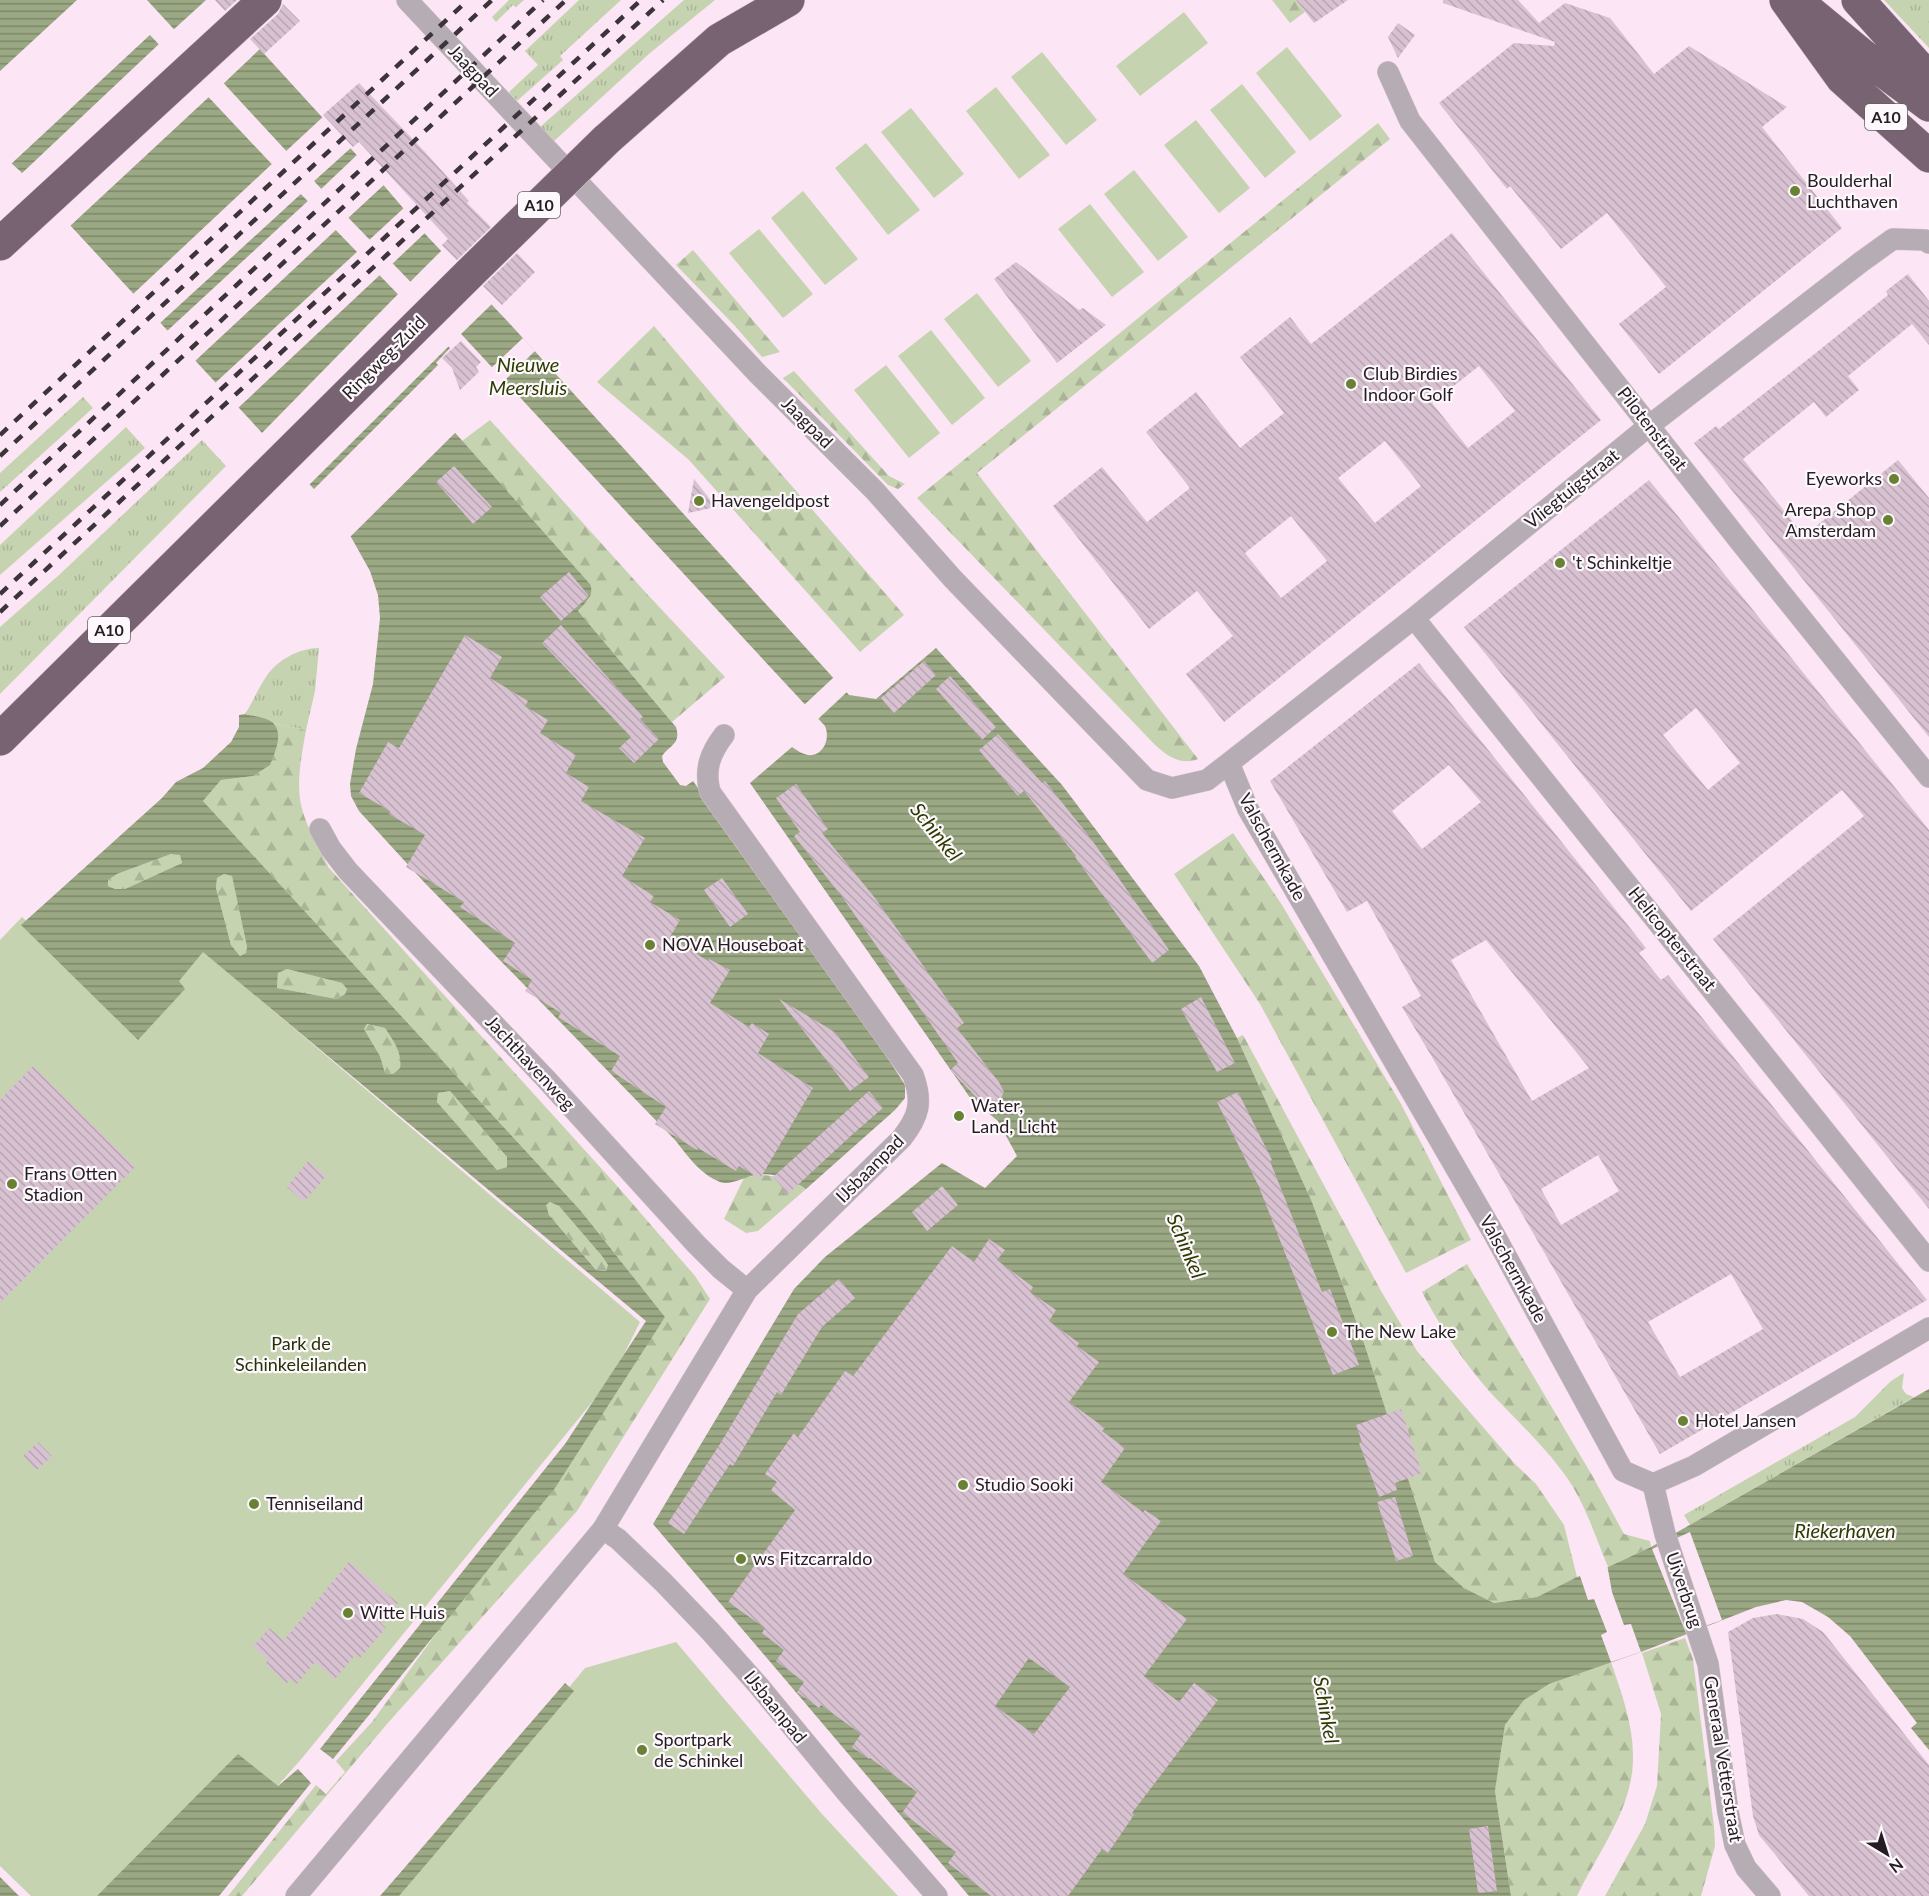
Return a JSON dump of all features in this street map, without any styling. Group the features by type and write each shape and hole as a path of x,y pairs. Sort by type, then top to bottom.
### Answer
{"highway":[{"path":"0,244 265,0"},
{"path":"719,40 766,0"},
{"name":"Ringweg-Zuid","path":"0,739 606,140 719,40 788,0"},
{"name":"A10","path":"1786,0 1842,78 1929,156"},
{"name":"A10","path":"1794,0 1929,105"},
{"path":"1858,0 1929,79"}],"street":[{"name":"Jaagpad","path":"407,0 758,374 875,491 953,579 1147,780 1172,788 1206,780 1229,763"},
{"name":"Pilotenstraat","path":"1388,72 1410,121 1929,777"},
{"name":"Vliegtuigstraat","path":"1229,763 1414,618 1650,425 1861,262 1893,239 1927,242"},
{"name":"Helicopterstraat","path":"1414,618 1929,1261"},
{"name":"IJsbaanpad","path":"296,1896 603,1529 747,1290 902,1138 914,1122 919,1092 913,1075 710,792 707,779 708,764 715,746 724,735"},
{"name":"Valschermkade","path":"1229,763 1248,809 1494,1234 1623,1471 1653,1484"},
{"name":"Jachthavenweg","path":"320,829 348,871 546,1079 704,1252 747,1290"},
{"path":"1653,1484 1694,1466 1929,1328"},
{"name":"Uiverbrug","path":"1653,1484 1665,1534 1703,1647"},
{"name":"IJsbaanpad","path":"603,1529 618,1539 663,1582 718,1640 758,1684 847,1793 938,1896"},
{"name":"Generaal Vetterstraat","path":"1703,1647 1708,1664 1728,1812 1735,1845 1746,1868 1770,1896"}],"green space":[{"path":"509,0 524,0 516,7 513,5 496,22 492,17"},
{"path":"579,0 621,0 560,56 563,60 517,101 509,92 538,65 525,51"},
{"path":"684,0 715,0 650,53 553,142 540,127"},
{"path":"1272,0 1296,0 1305,12 1290,23"},
{"path":"1884,0 1929,0 1929,48"},
{"path":"1184,12 1208,43 1140,96 1116,66"},
{"path":"1287,47 1342,116 1310,141 1256,73"},
{"path":"1042,52 1097,120 1066,145 1011,77"},
{"path":"1242,84 1296,152 1265,178 1210,110"},
{"path":"996,87 1050,155 1019,179 966,111"},
{"path":"911,108 964,174 934,198 881,132"},
{"path":"1196,120 1250,188 1219,213 1164,145"},
{"path":"1378,123 1390,139 977,473 1198,759 1180,760 1171,757 1149,739 917,498"},
{"path":"866,143 920,210 888,235 835,168"},
{"path":"1134,170 1188,237 1158,261 1104,194"},
{"path":"803,191 858,259 825,285 771,218"},
{"path":"1090,204 1144,272 1112,297 1058,229"},
{"path":"759,229 813,294 783,318 729,253"},
{"path":"693,250 780,352 762,357 676,265"},
{"path":"977,293 1031,361 998,387 944,319"},
{"path":"654,326 904,615 860,652 689,460 597,382"},
{"path":"931,330 985,398 952,425 898,356"},
{"path":"886,365 940,433 909,458 854,390"},
{"path":"794,371 889,476 905,484 898,489 888,485 783,378"},
{"path":"83,397 93,408 0,492 0,473"},
{"path":"490,420 725,677 672,722 578,611 589,599 590,584 462,441"},
{"path":"126,427 145,448 0,575 0,545"},
{"path":"202,440 226,466 0,694 0,627 59,575"},
{"path":"319,648 315,691 306,730 272,723 270,720 245,714 263,681 276,665 296,653"},
{"path":"272,723 306,730 300,774 300,799 308,825 329,868 619,1188 695,1276 710,1299 577,1511 387,1724 242,1896 228,1896 316,1785 326,1794 345,1772 336,1761 372,1722 665,1317 581,1211 203,801 221,780 253,776 276,728"},
{"path":"1233,833 1282,905 1401,1104 1471,1240 1406,1273 1260,1004 1174,874"},
{"path":"171,854 180,854 182,863 125,889 108,886 108,880 117,874"},
{"path":"224,874 232,875 247,947 247,953 240,956 231,945 216,888 217,878"},
{"name":"Tenniseiland","path":"22,917 129,1015 197,946 640,1322 606,1385 274,1790 111,1896 31,1896 0,1866 0,940"},
{"path":"287,969 342,983 347,989 345,994 337,999 277,988 278,973"},
{"path":"367,1024 385,1028 399,1052 400,1068 393,1074 385,1073 380,1056 364,1029"},
{"path":"1243,1035 1381,1291 1417,1351 1515,1464 1536,1484 1564,1525 1577,1577 1537,1597 1494,1603 1464,1588 1435,1562 1363,1340 1312,1202 1237,1038"},
{"path":"450,1091 507,1157 507,1167 497,1170 437,1102 438,1093"},
{"path":"757,1175 782,1178 806,1189 758,1231 746,1233 724,1219 744,1178"},
{"path":"551,1202 559,1206 602,1256 608,1265 606,1271 596,1270 549,1215 545,1205"},
{"path":"1467,1264 1593,1477 1624,1534 1650,1541 1651,1547 1608,1567 1583,1506 1565,1475 1545,1450 1479,1380 1444,1331 1422,1292"},
{"path":"1904,1373 1902,1388 1906,1394 1914,1397 1690,1525 1684,1515 1855,1417 1891,1381"},
{"path":"1685,1638 1693,1659 1714,1827 1715,1846 1701,1896 1605,1896 1645,1824 1657,1786 1661,1714 1642,1653"},
{"name":"Sportpark de Schinkel","path":"676,1642 822,1814 898,1896 397,1896 585,1668"},
{"path":"1611,1662 1626,1708 1633,1756 1632,1775 1621,1811 1577,1896 1511,1896 1495,1791 1505,1725 1524,1700 1536,1691 1549,1684"}],"water":[{"path":"0,0 117,0 450,348 436,363 467,393 441,417 590,584 590,596 578,611 676,727 676,740 662,756 663,762 680,785 686,786 693,781 873,1035 905,1085 905,1098 895,1110 806,1189 789,1180 764,1174 724,1183 713,1179 700,1169 675,1140 423,881 359,811 351,796 350,784 356,749 373,684 380,618 378,595 370,571 351,537 313,488 20,171 0,153"},
{"path":"147,0 215,0 374,174 427,236 849,695 876,699 936,648 1062,785 1199,966 1237,1038 1312,1202 1363,1340 1435,1562 1464,1588 1494,1603 1537,1597 1577,1577 1608,1567 1651,1547 1929,1389 1929,1750 1911,1728 1917,1723 1850,1636 1828,1617 1802,1602 1786,1600 1756,1607 1641,1652 1549,1684 1524,1700 1505,1725 1495,1791 1511,1896 969,1896 653,1524 794,1289 825,1257 942,1163 985,1188 1017,1156 998,1121 971,1099 750,783 792,747 807,755 820,751 827,739 825,726"},
{"path":"239,715 264,718 274,724 278,741 270,765 253,776 221,780 203,801 581,1211 665,1317 555,1488 333,1759 320,1749 565,1444 646,1321 203,952 179,981 185,989 138,1040 21,925 162,798 176,782 203,768 231,742 239,727","holes":["171,854 180,855 182,863 125,889 108,886 108,880 117,874","224,874 232,876 247,947 246,953 240,956 231,945 216,888 217,878","287,969 342,983 347,989 345,994 337,999 277,988 278,973","367,1024 385,1028 399,1052 400,1068 393,1074 385,1073 380,1056 364,1029","450,1091 507,1157 507,1167 497,1170 437,1102 438,1093","550,1202 559,1206 602,1256 608,1265 606,1271 596,1270 549,1215 546,1205"]},
{"path":"565,1683 574,1691 399,1896 380,1896"},
{"path":"238,1754 278,1786 298,1769 311,1783 219,1896 97,1896"},
{"path":"0,1877 19,1896 0,1896"}],"pier":[{"path":"77,0 121,0 152,33 10,165 0,156 0,71"},
{"path":"206,0 219,0 262,47 221,86 172,31"},
{"path":"160,43 211,95 69,227 20,175"},
{"path":"325,115 353,146 312,183 284,153"},
{"path":"359,153 386,183 346,220 319,191"},
{"path":"274,162 303,192 159,324 132,295"},
{"path":"310,199 338,228 194,362 166,332"},
{"path":"406,206 427,231 390,266 367,242"},
{"path":"443,249 494,302 459,336 408,284"},
{"path":"359,250 382,273 237,409 214,384"},
{"path":"400,292 451,344 308,486 260,435"},
{"path":"523,338 535,351 503,382 490,369"},
{"path":"440,363 470,392 445,417 457,431 348,539 312,491"},
{"path":"834,677 848,691 816,721 803,706"},
{"path":"1690,1532 1722,1620 1686,1633 1652,1549"},
{"path":"1607,1564 1612,1592 1624,1625 1631,1624 1641,1652 1611,1662 1601,1635 1607,1632 1594,1599 1588,1600 1579,1573"}],"building":[{"path":"215,0 237,0 225,11"},
{"path":"1296,0 1348,0 1314,23"},
{"path":"1443,0 1518,0 1539,23 1565,3 1610,18 1654,74 1689,46 1787,107 1762,127 1842,228 1659,374 1619,324 1666,287 1607,213 1561,249 1510,186 1507,189 1439,103 1514,43 1554,46 1555,42 1443,3"},
{"path":"283,4 300,21 264,54 250,39 278,14"},
{"path":"1398,23 1415,35 1398,58 1388,37"},
{"path":"359,83 426,153 469,201 467,203 491,227 457,260 442,245 448,239 359,142 353,147 323,115"},
{"path":"1452,233 1601,420 1224,722 1186,674 1233,636 1197,591 1149,629 1053,506 1102,467 1147,522 1190,488 1146,432 1196,392 1240,448 1284,413 1240,357 1290,317 1311,344","holes":["1479,366 1515,411 1468,448 1432,403","1385,441 1421,486 1375,523 1338,478","1291,516 1327,561 1281,598 1245,553"]},
{"path":"517,253 535,272 502,305 483,286"},
{"path":"1016,262 1079,310 1083,308 1106,325 1057,363 994,279"},
{"name":"Eyeworks","path":"1908,274 1929,301 1929,345 1912,324 1848,376 1859,390 1826,417 1814,402 1743,459 1804,536 1898,460 1929,498 1929,737 1694,443 1716,426 1719,429 1817,352 1888,295 1886,291"},
{"path":"461,341 481,362 476,367 479,372 460,390 452,368 442,358"},
{"path":"454,466 492,507 473,524 436,482"},
{"path":"694,479 716,507 688,513"},
{"path":"1649,480 1929,830 1929,1209 1713,939 1864,816 1842,790 1691,911 1464,627","holes":["1696,708 1740,763 1708,790 1663,735"]},
{"path":"569,572 589,596 561,621 540,597"},
{"path":"561,625 643,717 640,719 659,739 634,763 619,748 631,737 542,643"},
{"path":"465,635 502,657 490,678 528,701 525,706 548,720 540,733 576,755 566,773 589,787 581,801 645,838 622,876 654,896 650,902 680,920 670,937 708,961 709,959 730,970 710,1003 749,1027 752,1023 769,1034 758,1053 813,1088 760,1179 739,1166 736,1171 655,1124 666,1107 611,1071 620,1056 558,1017 561,1013 525,991 532,980 503,961 515,943 460,907 464,902 406,867 425,835 359,793 388,742 399,748"},
{"path":"924,661 936,675 894,713 881,698"},
{"path":"1419,663 1646,948 1639,953 1661,980 1668,975 1927,1300 1660,1454 1402,1007 1421,996 1367,901 1347,912 1270,781","holes":["1449,765 1481,802 1422,849 1392,811","1486,940 1589,1068 1532,1101 1451,960","1598,1155 1619,1191 1561,1225 1541,1189","1731,1274 1763,1329 1680,1377 1648,1322"]},
{"path":"950,676 996,727 982,740 936,689"},
{"path":"998,734 1042,783 1045,781 1092,840 1169,950 1152,963 1076,856 1024,791 1018,796 979,750"},
{"path":"796,784 828,829 822,833 875,898 964,1023 957,1028 999,1082 1004,1092 1000,1100 981,1102 950,1070 958,1063 843,898 794,836 800,832 776,798"},
{"path":"722,878 748,914 730,927 704,890"},
{"path":"1201,997 1235,1063 1217,1072 1181,1009"},
{"path":"779,999 835,1032 869,1077 850,1091"},
{"path":"33,1066 135,1167 0,1303 0,1100"},
{"path":"869,1091 883,1108 788,1194 773,1177"},
{"path":"1238,1092 1272,1160 1270,1161 1322,1292 1330,1289 1359,1365 1333,1375 1259,1187 1217,1102"},
{"path":"308,1161 326,1176 304,1202 287,1187"},
{"path":"942,1186 958,1205 927,1231 912,1212"},
{"path":"989,1239 1005,1250 997,1260 1033,1287 1030,1292 1056,1310 1049,1321 1079,1343 1077,1346 1099,1362 1069,1402 1105,1428 1102,1431 1125,1448 1101,1482 1143,1512 1145,1510 1161,1521 1123,1574 1187,1619 1144,1676 1179,1702 1194,1683 1218,1700 1132,1813 1134,1815 1108,1853 1102,1849 1068,1896 991,1896 948,1863 956,1852 902,1813 917,1792 852,1747 861,1734 821,1705 819,1708 797,1692 804,1682 776,1661 784,1650 762,1633 765,1628 728,1602 795,1510 771,1490 777,1482 765,1474 794,1433 798,1437 845,1371 853,1376 952,1246 974,1262","holes":["1029,1658 1070,1687 1034,1734 995,1706"]},
{"path":"839,1279 855,1298 822,1327 781,1395 777,1392 733,1466 730,1464 684,1534 668,1523 720,1444 798,1314"},
{"path":"1401,1409 1422,1473 1395,1483 1397,1490 1379,1497 1359,1443 1362,1442 1356,1425"},
{"path":"38,1442 52,1456 37,1470 23,1456"},
{"path":"1395,1497 1413,1556 1396,1561 1377,1502"},
{"name":"Witte Huis","path":"349,1562 398,1603 381,1623 386,1628 360,1658 356,1654 335,1679 315,1662 297,1684 291,1679 287,1683 265,1664 268,1660 253,1647 269,1628 284,1640"},
{"path":"1777,1614 1803,1619 1823,1632 1929,1765 1929,1896 1809,1896 1759,1835 1753,1816 1728,1632 1753,1618"},
{"path":"1488,1826 1497,1891 1478,1893 1469,1829"}],"railway":[{"path":"0,435 468,0"},
{"path":"0,456 492,0"},
{"path":"0,505 543,0"},
{"path":"0,526 566,0"},
{"path":"0,594 641,0"},
{"path":"0,612 663,0"}],"place":[{"name":"Boulderhal Luchthaven","path":"1795,191"},
{"name":"Club Birdies Indoor Golf","path":"1351,384"},
{"name":"Eyeworks","path":"1894,479"},
{"name":"Havengeldpost","path":"699,501"},
{"name":"Arepa Shop Amsterdam","path":"1888,520"},
{"name":"'t Schinkeltje","path":"1560,563"},
{"name":"NOVA Houseboat","path":"650,945"},
{"name":"Water, Land, Licht","path":"959,1116"},
{"name":"Frans Otten Stadion","path":"12,1184"},
{"name":"The New Lake","path":"1332,1332"},
{"name":"Hotel Jansen","path":"1683,1421"},
{"name":"Studio Sooki","path":"963,1485"},
{"name":"Tenniseiland","path":"254,1504"},
{"name":"ws Fitzcarraldo","path":"741,1559"},
{"name":"Witte Huis","path":"348,1613"},
{"name":"Sportpark de Schinkel","path":"642,1750"}],"water label":[{"name":"Nieuwe Meersluis","path":"528,376"},
{"name":"Schinkel","path":"936,832"},
{"name":"Schinkel","path":"1186,1246"},
{"name":"Riekerhaven","path":"1845,1531"},
{"name":"Schinkel","path":"1326,1710"}],"park label":[{"name":"Park de Schinkeleilanden","path":"301,1354"}]}
